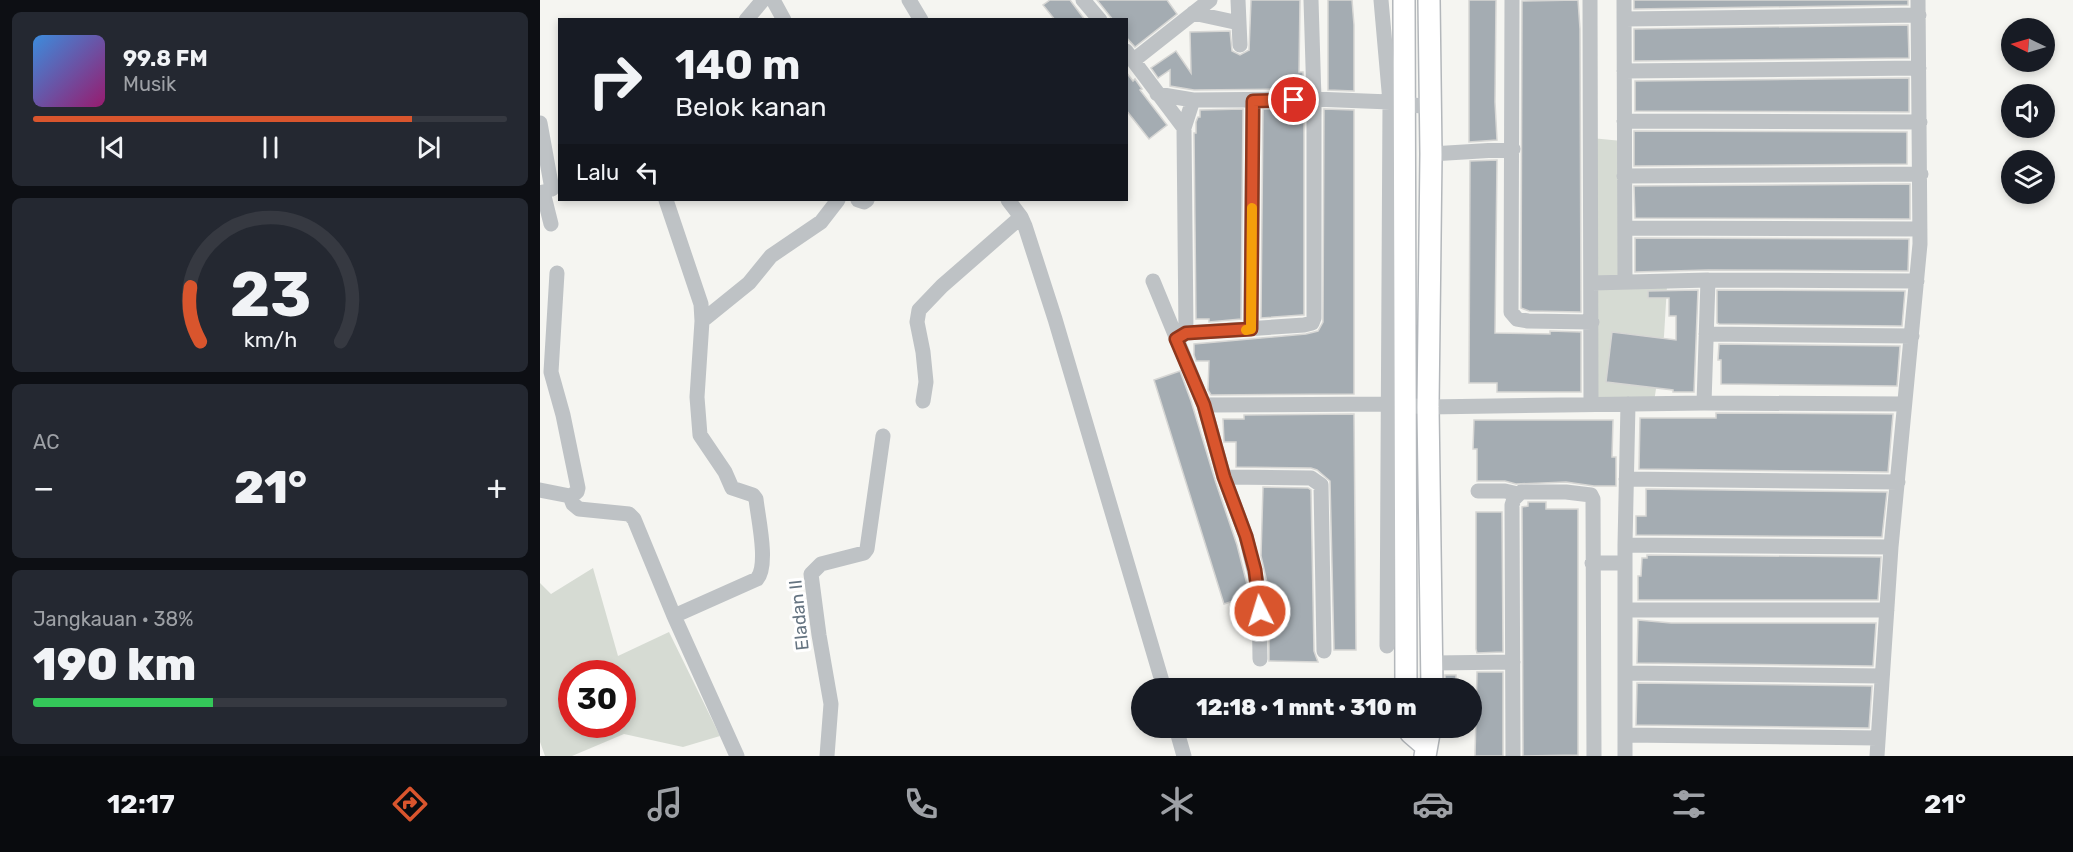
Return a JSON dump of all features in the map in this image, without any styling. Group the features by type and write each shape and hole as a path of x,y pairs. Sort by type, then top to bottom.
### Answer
{"street":[{"path":"748,18 763,0"},
{"path":"773,0 783,18"},
{"path":"909,0 920,18"},
{"path":"1083,0 1098,18"},
{"path":"1238,0 1240,45"},
{"path":"1181,336 1304,326 1312,323 1314,318 1314,99 1311,0"},
{"path":"1381,0 1397,103"},
{"path":"1388,646 1396,405 1397,103 1404,0"},
{"path":"1429,0 1431,153 1428,407 1432,678"},
{"path":"1512,0 1511,312 1517,319 1528,321 1592,322"},
{"path":"1590,0 1591,405"},
{"path":"1624,0 1625,282"},
{"path":"1184,128 1130,56 1198,5 1239,23"},
{"path":"1624,18 1919,7 1920,228 1917,281 1891,547 1877,756"},
{"path":"1624,71 1919,68"},
{"path":"1157,94 1193,100 1314,99 1429,107"},
{"path":"1181,336 1184,128 1193,100"},
{"path":"1251,329 1253,101"},
{"path":"1624,121 1920,122"},
{"path":"540,123 551,224"},
{"path":"1431,153 1513,149"},
{"path":"1624,176 1921,174"},
{"path":"666,201 701,304 698,397 700,435 725,472 732,488 751,493 756,499 763,553 760,576 752,582 674,616"},
{"path":"702,321 749,283 771,256 821,222 837,201"},
{"path":"1009,201 1021,217 1055,319 1161,678"},
{"path":"923,401 926,382 917,322 920,310 942,286 1021,217"},
{"path":"1625,228 1920,228"},
{"path":"540,490 570,496 577,492 578,488 563,415 551,372 557,273"},
{"path":"1592,283 1708,280 1917,281"},
{"path":"1704,403 1708,280"},
{"path":"1153,281 1181,336 1204,405 1224,477 1246,536 1259,591 1260,659"},
{"path":"1706,334 1912,336"},
{"path":"1204,405 1428,407 1704,403 1904,404"},
{"path":"1625,756 1628,404"},
{"path":"1396,405 1406,678"},
{"name":"Eladan II","path":"827,756 831,704 811,574 821,564 864,553 867,549 883,436"},
{"path":"1224,477 1311,478 1321,485 1324,651"},
{"path":"1626,479 1898,482"},
{"path":"1478,491 1505,491 1518,495"},
{"path":"1513,756 1512,505 1521,492 1566,492 1591,495 1593,505 1594,756"},
{"path":"570,496 573,504 579,509 629,514 634,519 674,616 737,756"},
{"path":"1625,545 1891,547"},
{"path":"1592,563 1625,563"},
{"path":"1625,610 1887,610"},
{"path":"1433,663 1513,662"},
{"path":"1625,673 1881,675"},
{"path":"1625,735 1878,738"},
{"path":"1179,738 1184,756"}],"shaded area":[{"path":"1591,138 1622,141 1623,282 1591,280"},
{"path":"1595,285 1667,286 1664,336 1654,402 1597,400"},
{"path":"593,568 618,656 669,632 720,736 683,747 636,737 636,660 558,660 558,738 615,738 572,756 545,756 540,742 540,583 551,594"}],"building":[{"path":"1050,0 1070,0 1084,18 1053,18 1043,5"},
{"path":"1097,0 1167,0 1177,14 1135,47 1128,39 1128,18 1111,18"},
{"path":"1251,0 1300,0 1299,72 1303,72 1304,89 1194,90 1170,86 1170,70 1158,78 1151,68 1176,51 1191,73 1190,32 1230,31 1232,51 1240,55 1249,51"},
{"path":"1328,0 1352,0 1354,91 1328,90"},
{"path":"1469,0 1496,0 1497,140 1469,142"},
{"path":"1578,0 1581,312 1529,311 1521,308 1522,1"},
{"path":"1634,0 1908,0 1908,5 1634,9"},
{"path":"1908,25 1909,58 1634,61 1634,29"},
{"path":"1128,75 1133,81 1135,79 1142,89 1140,90 1167,125 1149,139 1128,113"},
{"path":"1909,78 1909,112 1635,111 1635,81"},
{"path":"1243,109 1241,319 1209,322 1209,319 1196,319 1194,133 1196,133 1196,122 1200,117 1200,110"},
{"path":"1263,109 1304,109 1304,315 1261,318"},
{"path":"1324,109 1354,110 1354,394 1211,395 1208,390 1209,361 1196,361 1194,344 1306,334 1318,331 1323,322"},
{"path":"1634,131 1907,132 1907,164 1634,166"},
{"path":"1497,160 1495,333 1581,332 1581,392 1497,392 1497,383 1469,383 1470,161"},
{"path":"1910,184 1910,219 1635,218 1634,186"},
{"path":"1635,238 1909,239 1908,271 1635,272"},
{"path":"1698,290 1694,392 1673,392 1673,390 1606,382 1612,332 1676,340 1676,316 1669,316 1669,298 1648,298 1648,291"},
{"path":"1717,290 1905,291 1902,326 1719,324 1717,323"},
{"path":"1719,344 1900,346 1897,386 1721,384"},
{"path":"1180,371 1237,545 1249,592 1249,596 1224,604 1154,380"},
{"path":"1716,413 1893,414 1888,472 1639,469 1640,418 1716,418"},
{"path":"1354,414 1356,650 1334,650 1330,481 1311,468 1236,467 1236,442 1224,442 1223,419 1244,419 1244,415"},
{"path":"1474,420 1613,420 1612,457 1616,457 1616,486 1566,482 1516,484 1505,481 1477,481 1477,449 1473,449"},
{"path":"1263,487 1308,488 1311,490 1314,651 1318,662 1269,661 1269,591 1261,556"},
{"path":"1646,489 1887,492 1882,537 1636,535 1636,516 1646,516"},
{"path":"1528,502 1546,502 1546,509 1578,509 1578,755 1523,756 1522,507 1528,506"},
{"path":"1476,512 1502,512 1503,652 1477,653 1476,649"},
{"path":"1647,555 1881,557 1878,600 1638,600 1638,576 1641,576 1642,558 1647,558"},
{"path":"1638,620 1671,623 1876,623 1873,666 1637,663"},
{"path":"1477,672 1503,672 1503,756 1475,756 1475,738 1482,738 1482,678 1477,678"},
{"path":"1445,675 1456,675 1456,678 1445,678"},
{"path":"1637,683 1872,686 1869,728 1636,725"}],"slow traffic":[{"path":"1246,330 1251,329 1252,208"}],"route":[{"path":"1260,611 1259,591 1246,536 1224,477 1204,405 1176,339 1186,333 1251,329 1253,101 1294,100"}]}
